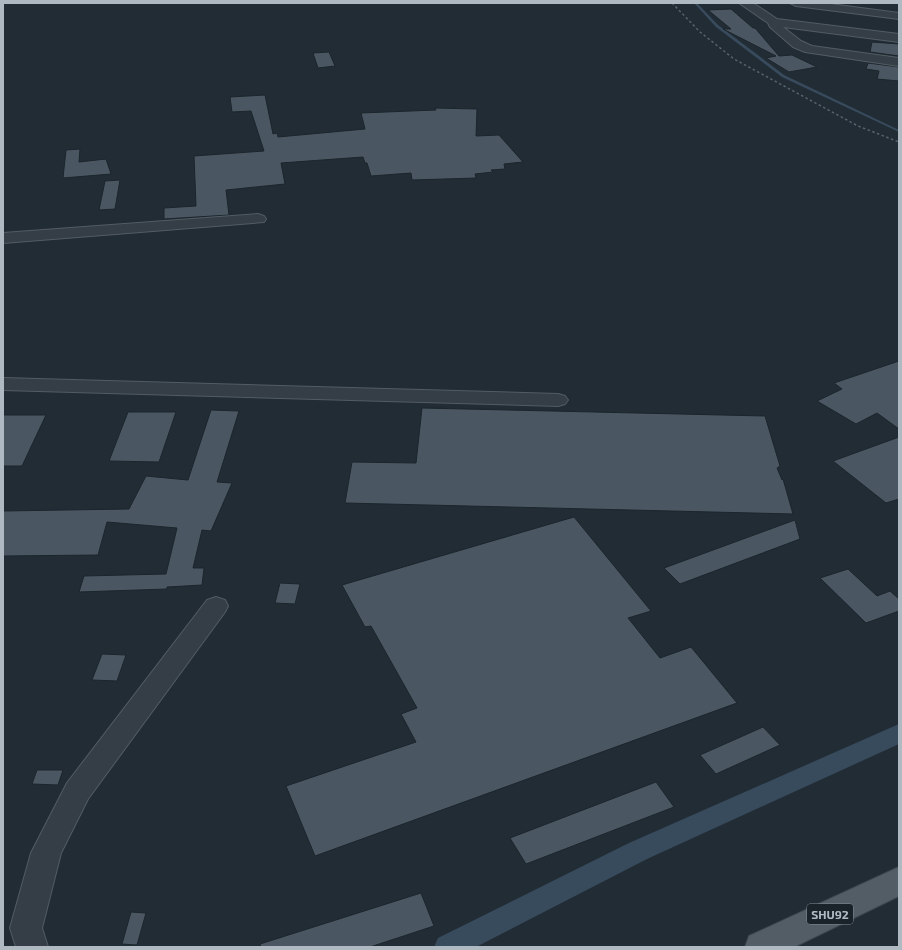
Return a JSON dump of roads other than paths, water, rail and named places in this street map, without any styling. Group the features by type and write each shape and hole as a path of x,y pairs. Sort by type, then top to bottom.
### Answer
{"main road":[{"name":"SHU92","path":"760,947 899,881"}],"street":[{"path":"745,3 774,22 899,38"},
{"path":"796,3 899,16"},
{"path":"774,22 774,25 797,44 809,49 899,62"},
{"path":"3,238 258,219"},
{"path":"3,384 558,400"},
{"path":"32,947 26,928 46,853 77,791 216,606"}],"waterway":[{"path":"695,3 717,26 783,76 899,131"},
{"path":"448,947 638,851 899,733"}],"railway":[{"path":"672,3 700,32 734,59 858,126 899,142"}]}
